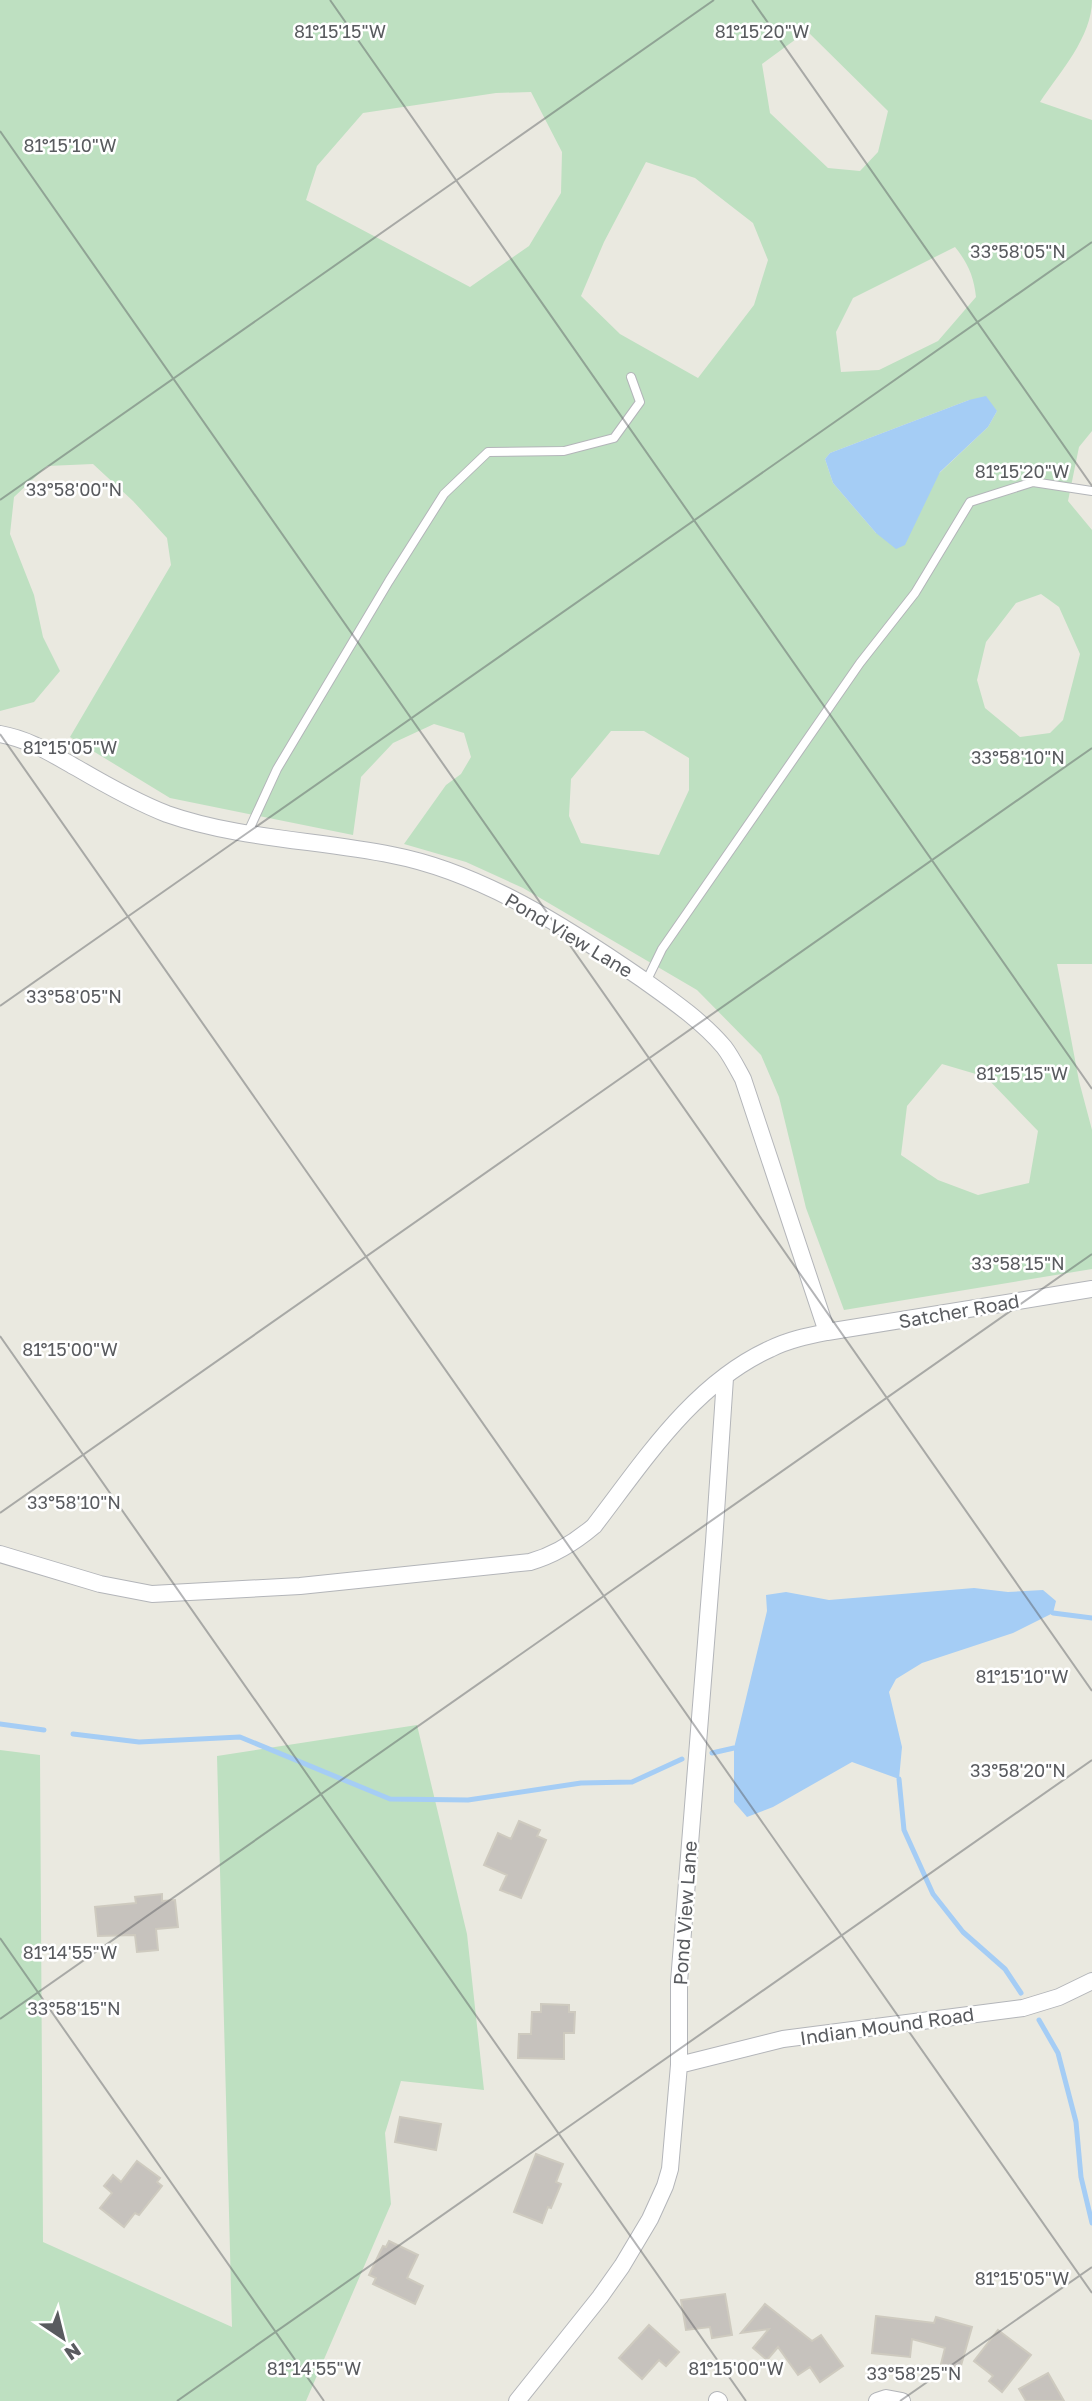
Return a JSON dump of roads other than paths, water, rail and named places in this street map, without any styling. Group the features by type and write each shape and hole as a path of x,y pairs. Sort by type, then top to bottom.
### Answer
{"street":[{"name":"Pond View Lane","path":"0,734 38,746 118,791 167,814 203,824 392,855 463,876 497,891 561,927 646,982 697,1021 723,1047 743,1079 827,1332"},
{"name":"Satcher Road","path":"827,1332 1092,1289"},
{"path":"0,1554 100,1584 152,1594 300,1586 530,1562 565,1549 594,1526 678,1419 725,1378 770,1349 797,1338 827,1332"},
{"name":"Pond View Lane","path":"517,2401 600,2297 650,2218 670,2168 679,2065 679,1982 725,1378"},
{"name":"Indian Mound Road","path":"679,2065 783,2039 1023,2008 1059,1997 1092,1981"},
{"path":"877,2401 886,2398 902,2401"}],"lane":[{"path":"248,832 277,769 388,581 444,494 488,452 564,451 614,438 640,402 631,377"},
{"path":"646,982 662,949 771,789 860,663 915,593 970,502 1033,482 1092,491"}],"water":[{"path":"986,396 997,411 988,427 940,472 905,545 896,549 876,533 833,483 825,459 830,453"},
{"path":"974,1588 1008,1592 1043,1590 1056,1601 1053,1613 1013,1633 922,1663 896,1679 889,1692 902,1747 899,1779 852,1762 773,1807 747,1817 734,1802 734,1748 767,1611 766,1595 786,1592 829,1600"}],"waterway":[{"path":"1053,1613 1092,1618"},
{"path":"0,1724 44,1730"},
{"path":"73,1734 139,1742 240,1737 390,1799 468,1800 581,1783 632,1782 682,1759"},
{"path":"712,1753 734,1748"},
{"path":"899,1779 904,1830 933,1894 963,1932 1005,1969 1021,1993"},
{"path":"1039,2020 1058,2053 1076,2122 1081,2177 1092,2223"}]}
